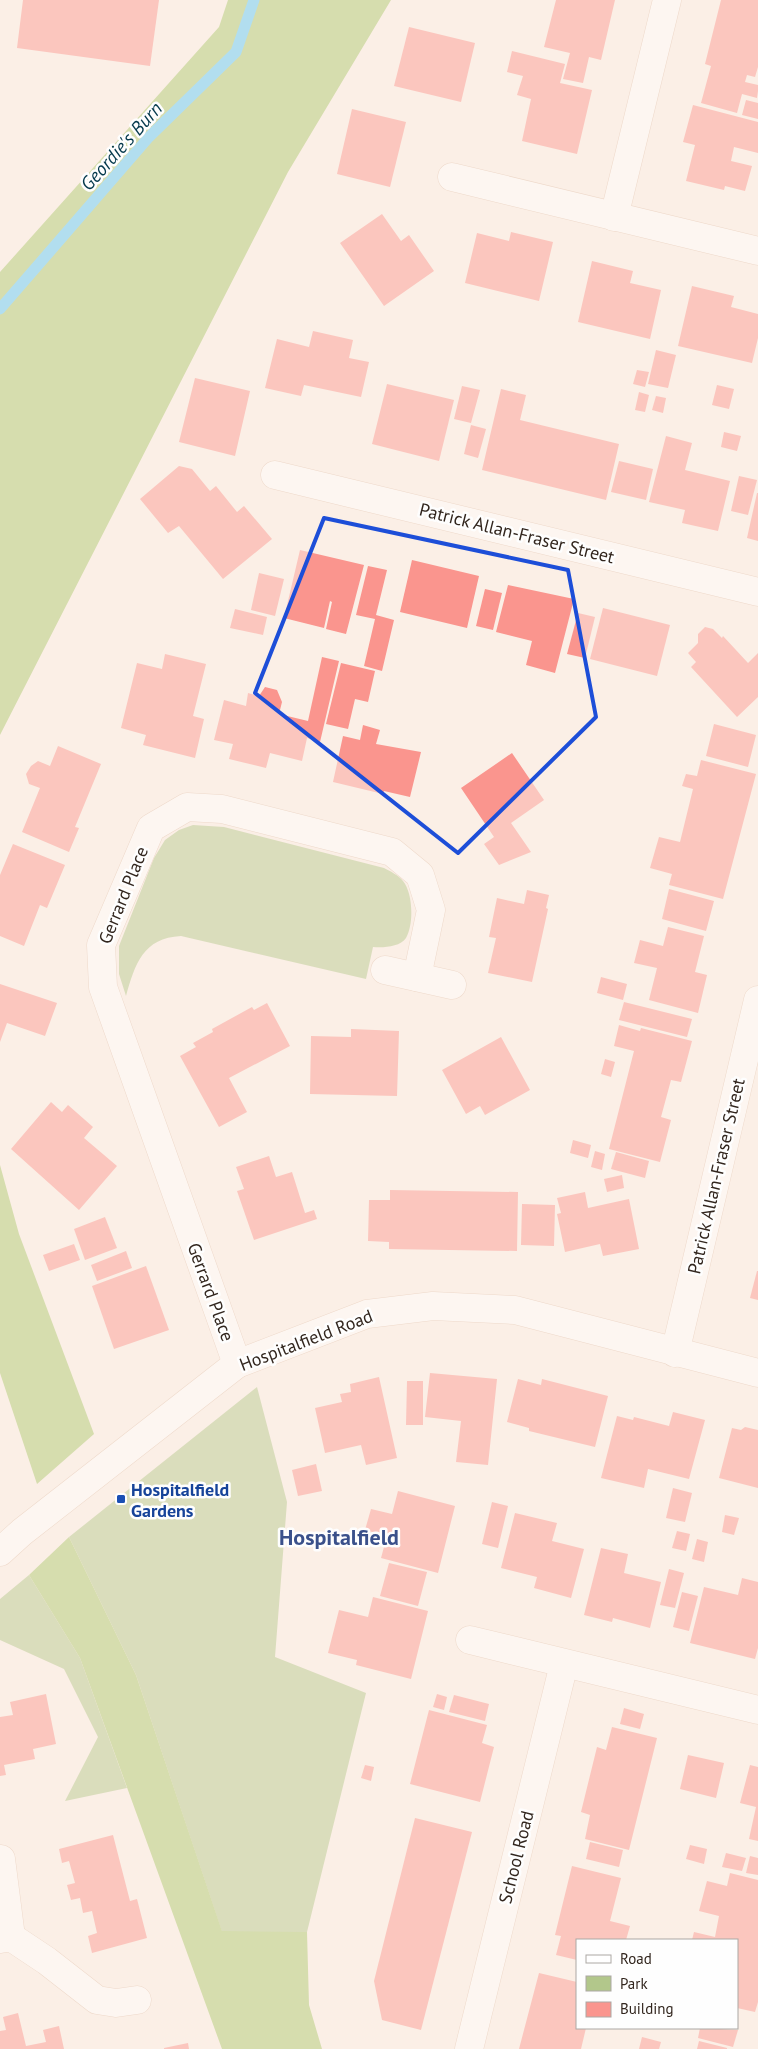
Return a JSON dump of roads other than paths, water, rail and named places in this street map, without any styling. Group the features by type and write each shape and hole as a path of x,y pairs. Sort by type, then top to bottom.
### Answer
{"street":[{"path":"614,217 667,0"},
{"path":"452,177 758,251"},
{"name":"Patrick Allan-Fraser Street","path":"275,475 758,592"},
{"name":"Gerrard Place","path":"237,1364 103,987 101,945 151,828 187,807 222,809 392,852 420,875 431,910 417,977"},
{"path":"385,970 452,985"},
{"name":"Patrick Allan-Fraser Street","path":"675,1353 754,1037 758,1000"},
{"name":"Hospitalfield Road","path":"0,1552 22,1532 237,1364 367,1314 433,1306 515,1310 758,1373"},
{"path":"470,1640 758,1710"},
{"name":"School Road","path":"469,2049 564,1664"},
{"path":"1,1859 5,1938 47,1961 97,2000 116,2003 137,2000"}],"waterway":[{"name":"Geordie's Burn","path":"0,309 149,137 236,52 254,0"}],"place":[{"name":"Hospitalfield Gardens","path":"121,1499"}],"district":[{"name":"Hospitalfield","path":"339,1537"}]}
